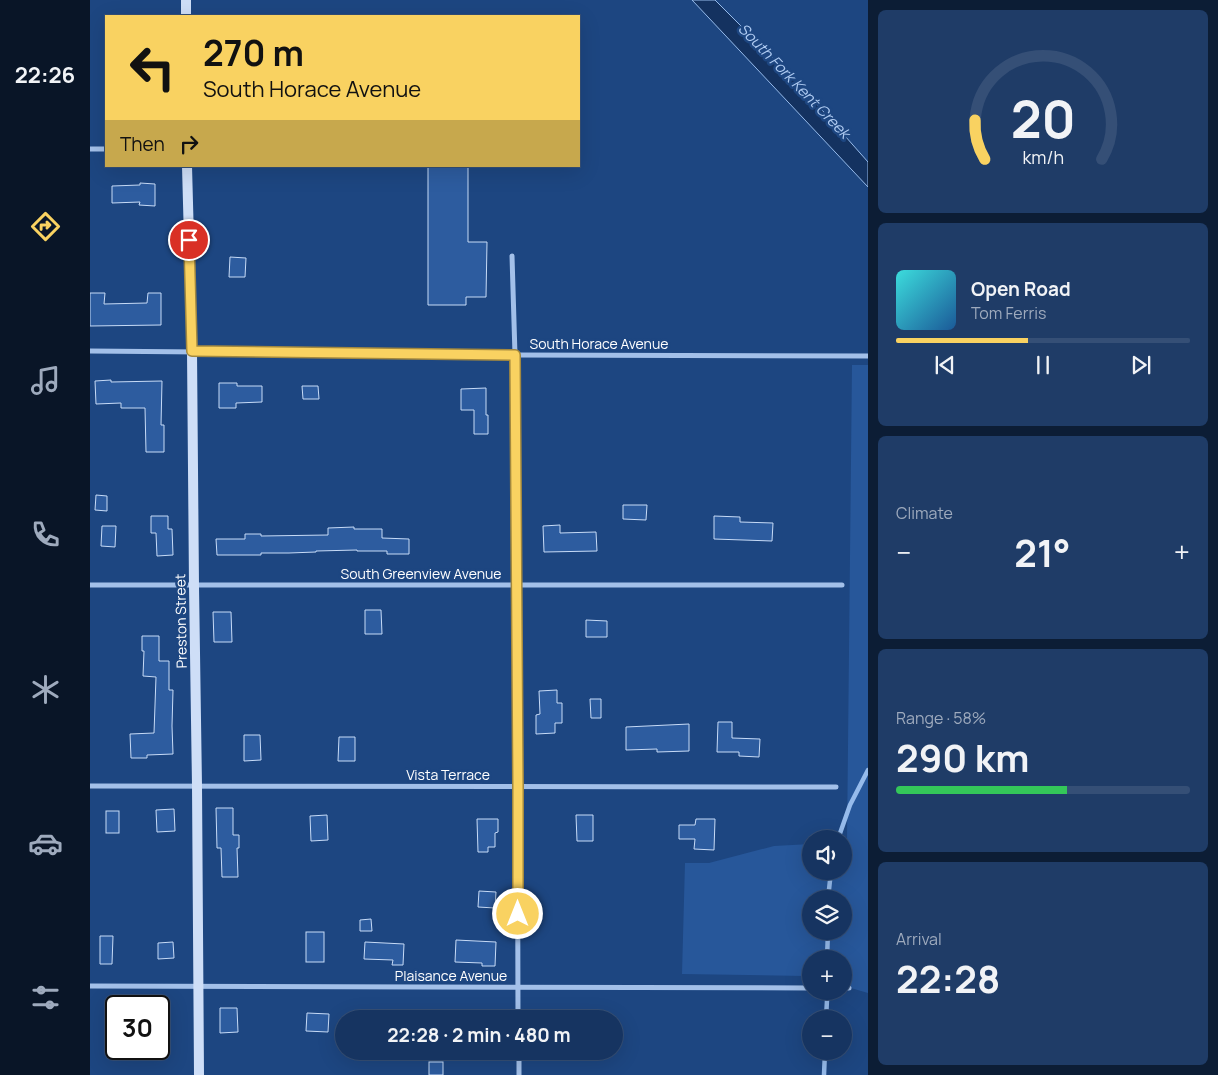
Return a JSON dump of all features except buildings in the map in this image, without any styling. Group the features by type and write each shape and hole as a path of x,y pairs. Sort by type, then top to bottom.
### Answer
{"street":[{"path":"186,0 186,15"},
{"path":"90,149 105,149"},
{"name":"Preston Street","path":"187,167 192,351 199,986 198,1075"},
{"path":"512,256 517,586 518,1010"},
{"name":"South Horace Avenue","path":"90,351 868,356"},
{"name":"South Greenview Avenue","path":"90,585 842,585"},
{"name":"Vista Terrace","path":"90,786 836,787"},
{"name":"Plaisance Avenue","path":"90,986 802,988"},
{"path":"519,1060 520,1075"}],"shaded area":[{"path":"852,365 868,365 868,993 852,988 852,950 802,950 802,976 682,974 685,863 709,863 774,846 802,844 802,880 852,880 852,830 847,830"}],"water":[{"name":"South Fork Kent Creek","path":"692,0 715,0 799,84 868,162 868,187"}],"waterway":[{"path":"841,830 850,805 868,770"},
{"path":"829,890 830,880"},
{"path":"827,950 828,940"},
{"path":"826,1010 827,1000"},
{"path":"824,1075 825,1060"}],"route":[{"path":"189,240 192,351 515,355 518,914"}]}
